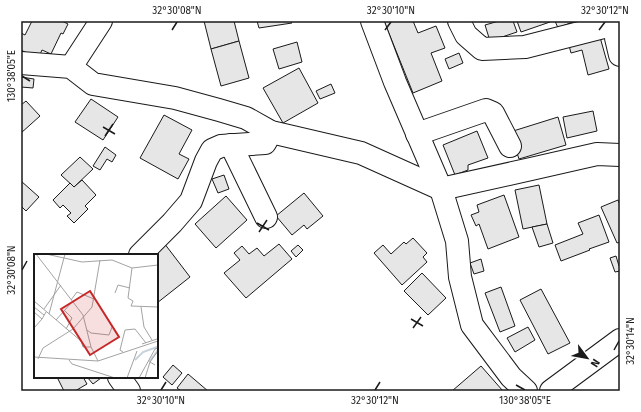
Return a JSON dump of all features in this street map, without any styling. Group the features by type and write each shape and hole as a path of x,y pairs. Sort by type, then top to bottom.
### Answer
{"street":[{"path":"71,67 101,21"},
{"path":"372,21 394,82 441,189 457,241 460,277 472,325 511,377 526,391"},
{"path":"459,21 466,35 482,49 525,47 619,22 616,38 620,55"},
{"path":"21,64 71,67 93,84 175,98 246,118 271,132 361,153 441,189 597,154 620,155"},
{"path":"417,134 486,110 493,113 510,146"},
{"path":"141,254 172,223 191,201 206,161 212,150 221,146 265,143 271,132"},
{"path":"231,145 266,217"},
{"path":"550,391 620,340"},
{"path":"120,378 130,391"}],"building":[{"path":"32,21 62,21 68,24 63,34 61,33 51,54 42,50 38,59 21,50 21,33 25,35"},
{"path":"204,21 234,21 239,41 211,49"},
{"path":"257,21 291,21 292,23 259,28"},
{"path":"384,21 413,21 418,33 436,26 445,48 431,53 442,81 413,93"},
{"path":"499,21 513,21 517,32 490,41 485,25"},
{"path":"517,21 550,21 550,22 521,32"},
{"path":"555,21 575,21 558,28"},
{"path":"598,30 609,69 588,75 582,50 571,53 567,38"},
{"path":"239,41 249,78 221,86 211,49"},
{"path":"297,42 302,62 279,69 273,49"},
{"path":"459,53 463,63 449,69 445,59"},
{"path":"299,68 318,103 283,123 263,88"},
{"path":"21,77 34,79 33,88 21,87"},
{"path":"331,84 335,93 320,99 316,91"},
{"path":"91,99 118,117 103,140 75,122"},
{"path":"26,101 40,116 21,133 21,105"},
{"path":"593,111 597,131 567,138 563,117"},
{"path":"164,115 192,130 179,154 189,159 178,179 140,158"},
{"path":"558,117 566,145 519,159 510,132"},
{"path":"477,131 488,158 468,165 468,170 455,175 443,145"},
{"path":"105,147 116,155 112,162 107,159 100,170 93,166"},
{"path":"80,157 93,169 74,187 61,175"},
{"path":"224,175 229,189 218,193 212,179"},
{"path":"82,180 96,195 85,206 88,209 74,223 67,216 71,213 63,205 60,208 53,200 70,183 74,187"},
{"path":"21,181 39,197 26,211 21,206"},
{"path":"539,185 547,224 523,229 515,190"},
{"path":"304,193 323,216 307,229 304,225 292,235 276,216"},
{"path":"504,195 519,237 488,249 479,224 476,226 471,215 479,212 477,205"},
{"path":"226,196 247,220 216,248 195,224"},
{"path":"618,200 620,205 620,242 617,243 601,207"},
{"path":"599,215 609,242 561,261 555,245 583,234 578,223"},
{"path":"547,224 553,243 539,247 532,227"},
{"path":"413,238 427,253 423,257 427,262 402,285 374,253 383,245 391,254 404,242 406,244"},
{"path":"164,243 190,277 158,302 158,254 149,254"},
{"path":"279,244 292,259 246,298 224,273 240,260 234,253 242,246 249,254 257,248 264,256"},
{"path":"298,245 303,250 296,257 291,251"},
{"path":"616,256 620,266 620,271 615,272 610,258"},
{"path":"481,259 484,271 474,274 470,263"},
{"path":"422,273 446,298 428,315 404,291"},
{"path":"501,287 515,326 500,332 485,293"},
{"path":"541,289 570,343 548,354 520,300"},
{"path":"528,327 535,340 515,352 507,338"},
{"path":"173,365 182,373 172,385 163,377"},
{"path":"481,366 503,391 452,391"},
{"path":"188,374 208,391 181,391 177,388"},
{"path":"58,378 84,378 87,384 75,391 64,391"},
{"path":"88,378 101,378 93,384"}]}
